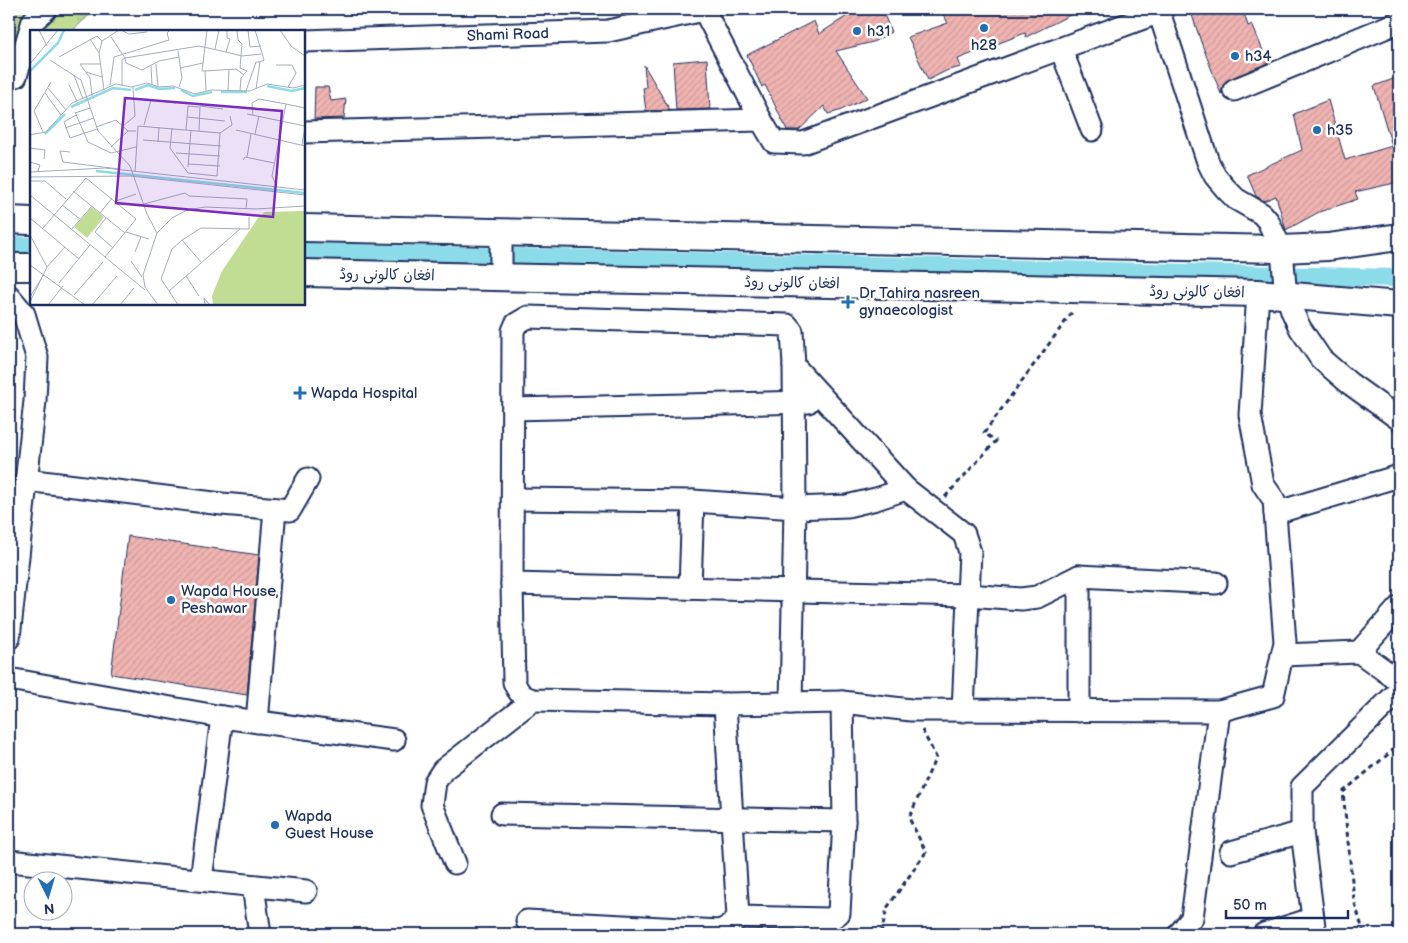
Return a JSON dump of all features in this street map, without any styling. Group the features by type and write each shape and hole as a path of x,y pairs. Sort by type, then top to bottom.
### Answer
{"main road":[{"path":"9,220 30,220"},
{"path":"305,228 616,234 1282,256 1328,247 1399,237"},
{"path":"9,267 30,267"},
{"name":"افغان کالونی روڈ","path":"305,273 1258,294 1286,291 1399,305"}],"street":[{"path":"31,30 33,21 46,9"},
{"path":"706,9 761,120 774,142 803,144 1159,11 1208,162 1215,176 1226,189 1236,198 1262,214 1272,229 1282,256 1286,291 1300,328 1321,359 1399,419"},
{"name":"Shami Road","path":"305,41 608,31 706,9"},
{"path":"1234,90 1399,22"},
{"path":"19,76 30,33"},
{"path":"1060,49 1092,130"},
{"path":"305,132 761,120"},
{"path":"502,233 502,277"},
{"path":"791,703 795,508 792,331 787,325 528,317 516,324 514,331 512,584 514,682 517,691 524,698 533,700 725,704 791,703 842,702 911,710 1219,711 1273,696 1286,642 1274,500 1263,484 1250,415 1258,294"},
{"path":"9,296 24,314 37,357 35,401 9,638"},
{"path":"794,366 906,489 964,534 970,552 963,710"},
{"path":"513,409 794,403 826,400"},
{"path":"1275,513 1399,476"},
{"path":"26,480 222,504 290,510 308,478"},
{"path":"513,499 693,502 795,508 847,506 906,489"},
{"path":"690,588 693,502"},
{"path":"257,722 275,508"},
{"path":"512,584 968,595 1021,599 1037,597 1079,576 1216,583"},
{"path":"1079,576 1079,710"},
{"path":"1359,652 1399,607"},
{"path":"1282,655 1359,652 1399,681"},
{"path":"9,679 222,717 394,740"},
{"path":"1264,934 1314,927 1302,832 1302,787 1399,691"},
{"path":"455,863 432,805 435,782 442,770 533,700"},
{"path":"738,916 831,919 839,913 841,904 844,821 842,702"},
{"path":"527,921 720,931 730,926 738,916 725,704"},
{"path":"1179,934 1192,918 1219,711"},
{"path":"201,880 222,717"},
{"path":"502,814 844,821"},
{"path":"1231,852 1302,832"},
{"path":"9,861 306,891"},
{"path":"253,886 260,934"}],"path":[{"path":"932,510 996,441 984,432 1088,290"},
{"path":"880,934 888,908 926,852 909,818 936,757 911,710"},
{"path":"1364,934 1354,900 1343,792 1399,745"}],"green space":[{"path":"9,9 96,9 73,30 30,30 30,40 9,45"}],"building":[{"path":"858,9 882,9 891,32 873,42 836,51 867,98 828,114 824,106 799,130 787,130 765,85 762,87 747,55 814,21 819,34"},
{"path":"940,9 1082,9 1026,37 1025,33 958,59 961,67 948,70 928,80 908,37 948,23"},
{"name":"h34","path":"1190,9 1243,9 1248,26 1252,24 1268,63 1229,79 1224,83 1221,94"},
{"path":"707,59 710,109 676,110 673,62"},
{"path":"644,65 670,110 646,111 643,88 646,87"},
{"path":"1399,77 1399,182 1355,192 1358,199 1319,212 1286,230 1276,196 1264,201 1256,196 1247,175 1302,150 1294,114 1328,100 1345,160 1392,146 1374,86"},
{"path":"315,87 328,87 331,101 346,99 344,118 314,119"},
{"name":"Wapda House, Peshawar","path":"128,536 259,555 247,695 111,674"}],"waterway":[{"path":"9,245 30,246"},
{"path":"305,252 1399,278"}],"place":[{"name":"h28","path":"984,28"},
{"name":"h31","path":"857,31"},
{"name":"h34","path":"1235,56"},
{"name":"h35","path":"1317,130"},
{"name":"Dr Tahira nasreen gynaecologist","path":"848,302"},
{"name":"Wapda Hospital","path":"300,393"},
{"name":"Wapda House, Peshawar","path":"171,600"},
{"name":"Wapda Guest House","path":"275,825"}]}
